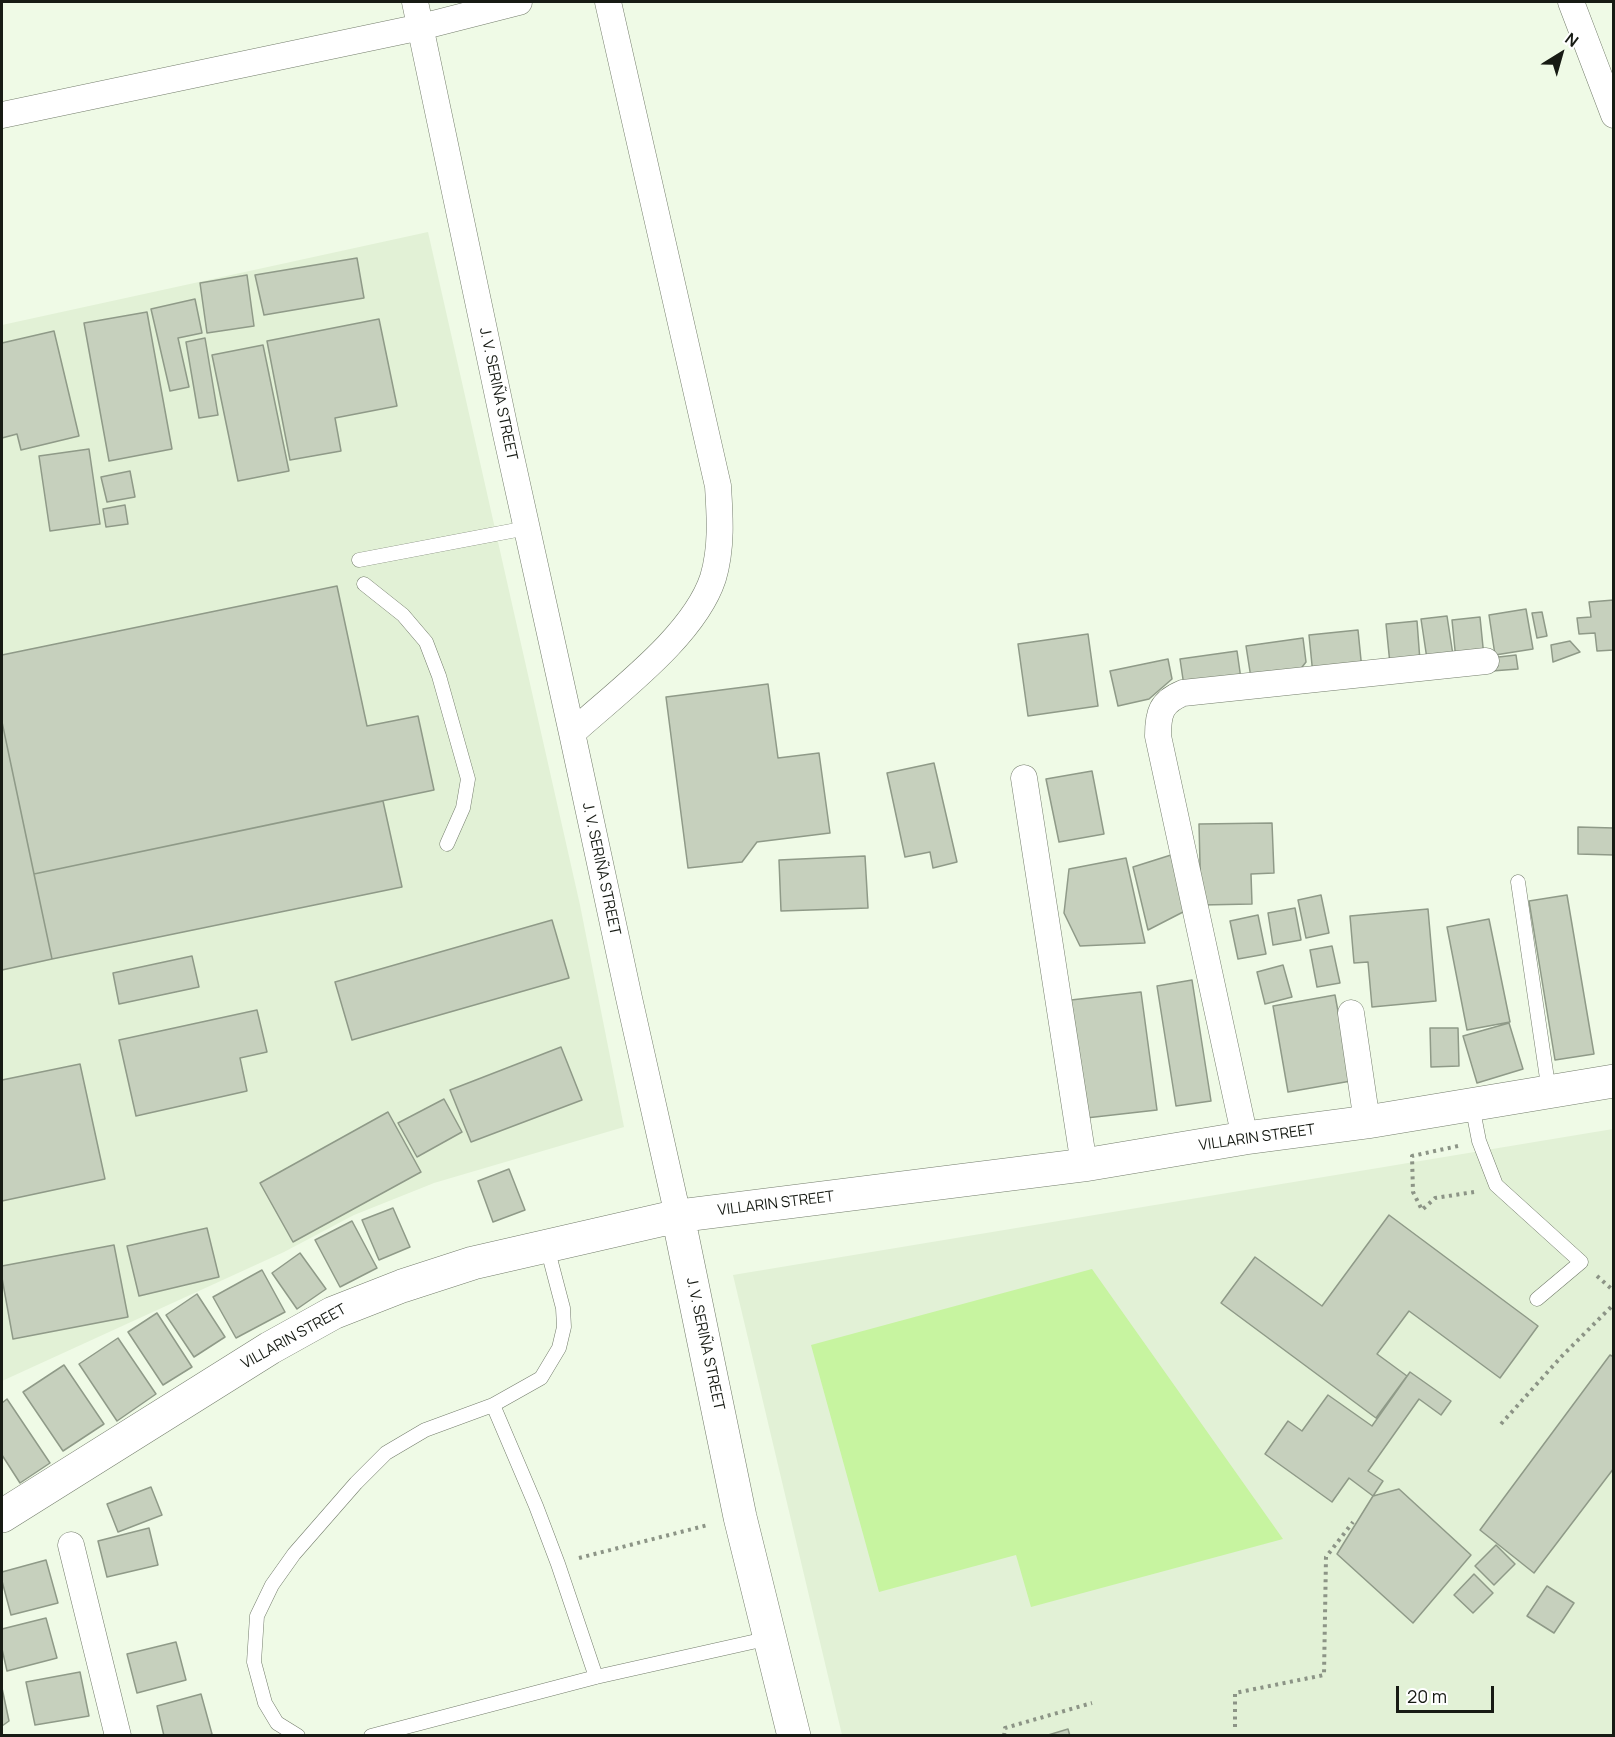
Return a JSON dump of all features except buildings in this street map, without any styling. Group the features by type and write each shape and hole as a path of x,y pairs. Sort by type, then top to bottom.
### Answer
{"main road":[{"name":"VILLARIN STREET","path":"2,1516 260,1354 333,1313 402,1286 473,1263 678,1216 1084,1165 1245,1138 1367,1122 1614,1081"},
{"name":"J. V. SERIÑA STREET","path":"678,1216 740,1517 794,1736"}],"street":[{"name":"J. V. SERIÑA STREET","path":"415,2 527,528 678,1216"},
{"path":"2,115 421,27 519,2"},
{"path":"572,733 660,654 698,610 712,578 720,537 718,486 608,2"},
{"path":"1571,2 1614,115"},
{"path":"1245,1138 1158,736 1158,720 1163,707 1172,698 1183,693 1486,661"},
{"path":"1024,778 1084,1165"},
{"path":"1351,1013 1367,1122"},
{"path":"71,1545 118,1736"}],"lane":[{"path":"359,560 527,528"},
{"path":"364,584 403,615 426,642 439,676 468,779 463,808 447,844"},
{"path":"1518,882 1549,1092"},
{"path":"1472,1105 1479,1141 1496,1185 1581,1262 1538,1299"},
{"path":"298,1736 278,1723 265,1703 254,1662 257,1616 272,1585 302,1545 356,1483 386,1453 425,1430 493,1405 541,1378 559,1348 564,1327 563,1308 547,1247"},
{"path":"493,1405 558,1564 596,1677"},
{"path":"371,1736 596,1677 770,1638"}],"path":[{"path":"1479,1141 1412,1156 1413,1192 1422,1210 1435,1198 1470,1193 1496,1185"},
{"path":"1500,1424 1614,1304"},
{"path":"558,1564 740,1517"},
{"path":"1235,1727 1235,1693 1324,1675 1326,1557 1353,1522"},
{"path":"1004,1736 1005,1728 1092,1703"}],"shaded area":[{"path":"428,232 580,905 624,1127 434,1183 354,1215 284,1252 2,1381 2,325"},
{"path":"1613,1129 1613,1735 842,1735 733,1275"}],"green space":[{"path":"1092,1269 1283,1539 1031,1607 1016,1555 879,1592 811,1345"}]}
